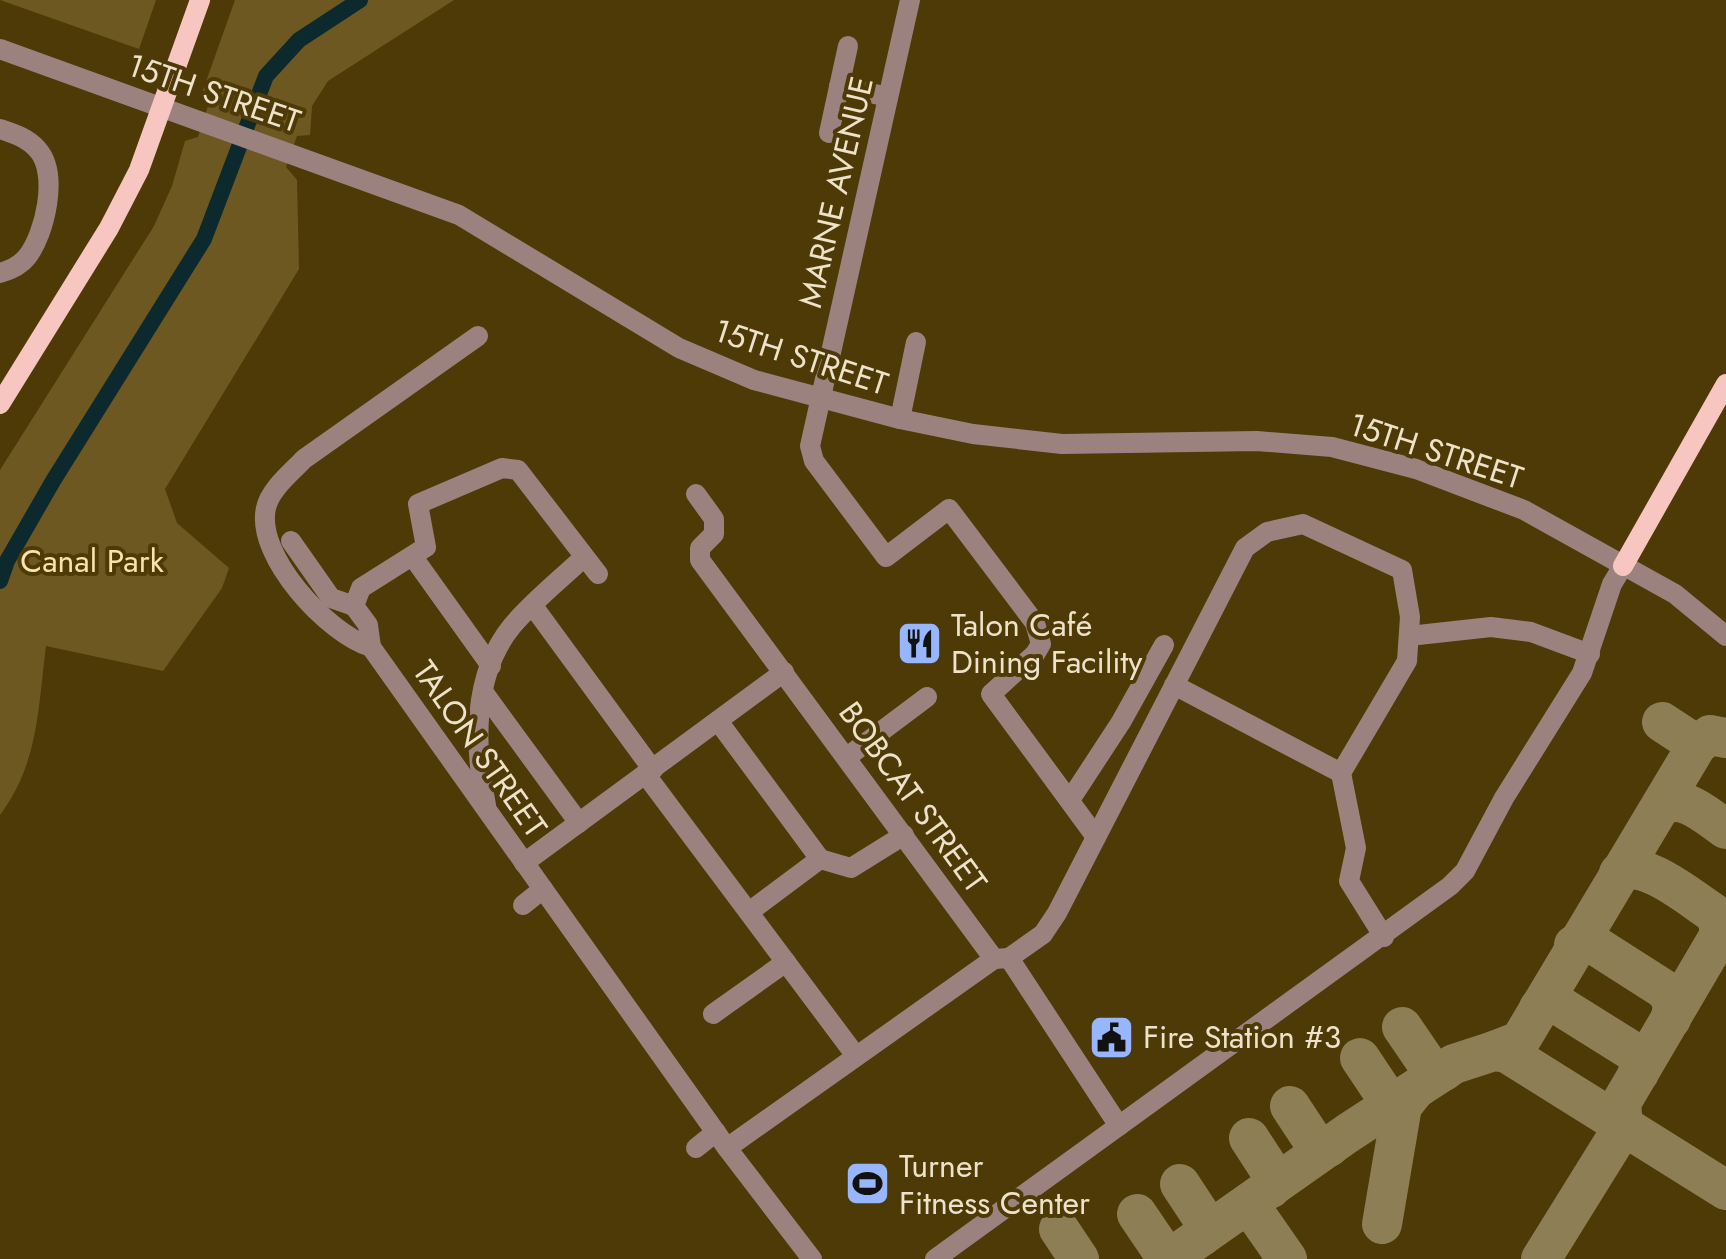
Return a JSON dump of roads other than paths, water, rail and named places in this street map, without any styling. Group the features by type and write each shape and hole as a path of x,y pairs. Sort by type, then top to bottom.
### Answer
{"main road":[{"path":"0,404 109,228 139,170 200,0"},
{"path":"1623,566 1726,384"}],"street":[{"name":"MARNE AVENUE","path":"910,0 810,446 814,461 886,557 949,509 1039,629 1041,644 1035,654 991,694 1070,800"},
{"path":"829,133 848,46"},
{"name":"15TH STREET","path":"0,49 459,215 679,348 754,380 900,419 973,434 1062,444 1257,441 1332,447 1416,469 1528,503 1623,566 1677,585 1726,636"},
{"path":"839,86 888,97"},
{"path":"0,129 25,138 38,150 46,162 51,183 48,201 27,257 0,273"},
{"name":"TALON STREET","path":"478,336 330,438 281,484 266,508 270,548 320,617 351,641 371,647 721,1140 812,1259"},
{"path":"900,419 916,342"},
{"path":"354,606 361,588 426,547 418,504 502,468 518,470 598,574"},
{"name":"BOBCAT STREET","path":"696,494 714,519 714,534 700,548 700,560 904,835 1002,959 1119,1126"},
{"path":"696,1148 721,1140 1043,934 1245,548 1267,532 1289,525 1303,524 1325,532 1402,570 1409,636 1407,661 1341,773 1356,848 1342,885 1384,937"},
{"path":"291,541 331,598 354,606 368,625 371,647"},
{"path":"413,557 491,666"},
{"path":"488,813 477,762 484,693 491,666 512,626 584,557"},
{"path":"935,1259 1384,937 1465,871 1504,798 1582,673 1612,584 1623,566"},
{"path":"533,606 749,912 856,1056"},
{"path":"1409,636 1491,627 1531,632 1590,654"},
{"path":"1096,837 1070,800 1121,722 1164,645"},
{"path":"524,863 784,672"},
{"path":"1174,685 1341,773"},
{"path":"484,693 579,823"},
{"path":"847,757 927,697"},
{"path":"718,721 820,859 851,868 904,835"},
{"path":"749,912 820,859"},
{"path":"523,905 543,889"},
{"path":"713,1014 786,962"}],"waterway":[{"path":"0,581 7,561 53,481 204,239 266,76 299,40 360,0"}],"place":[{"name":"Talon Café Dining Facility","path":"920,643"},
{"name":"Fire Station #3","path":"1112,1037"},
{"name":"Turner Fitness Center","path":"868,1184"}],"park label":[{"name":"Canal Park","path":"92,561"}]}
